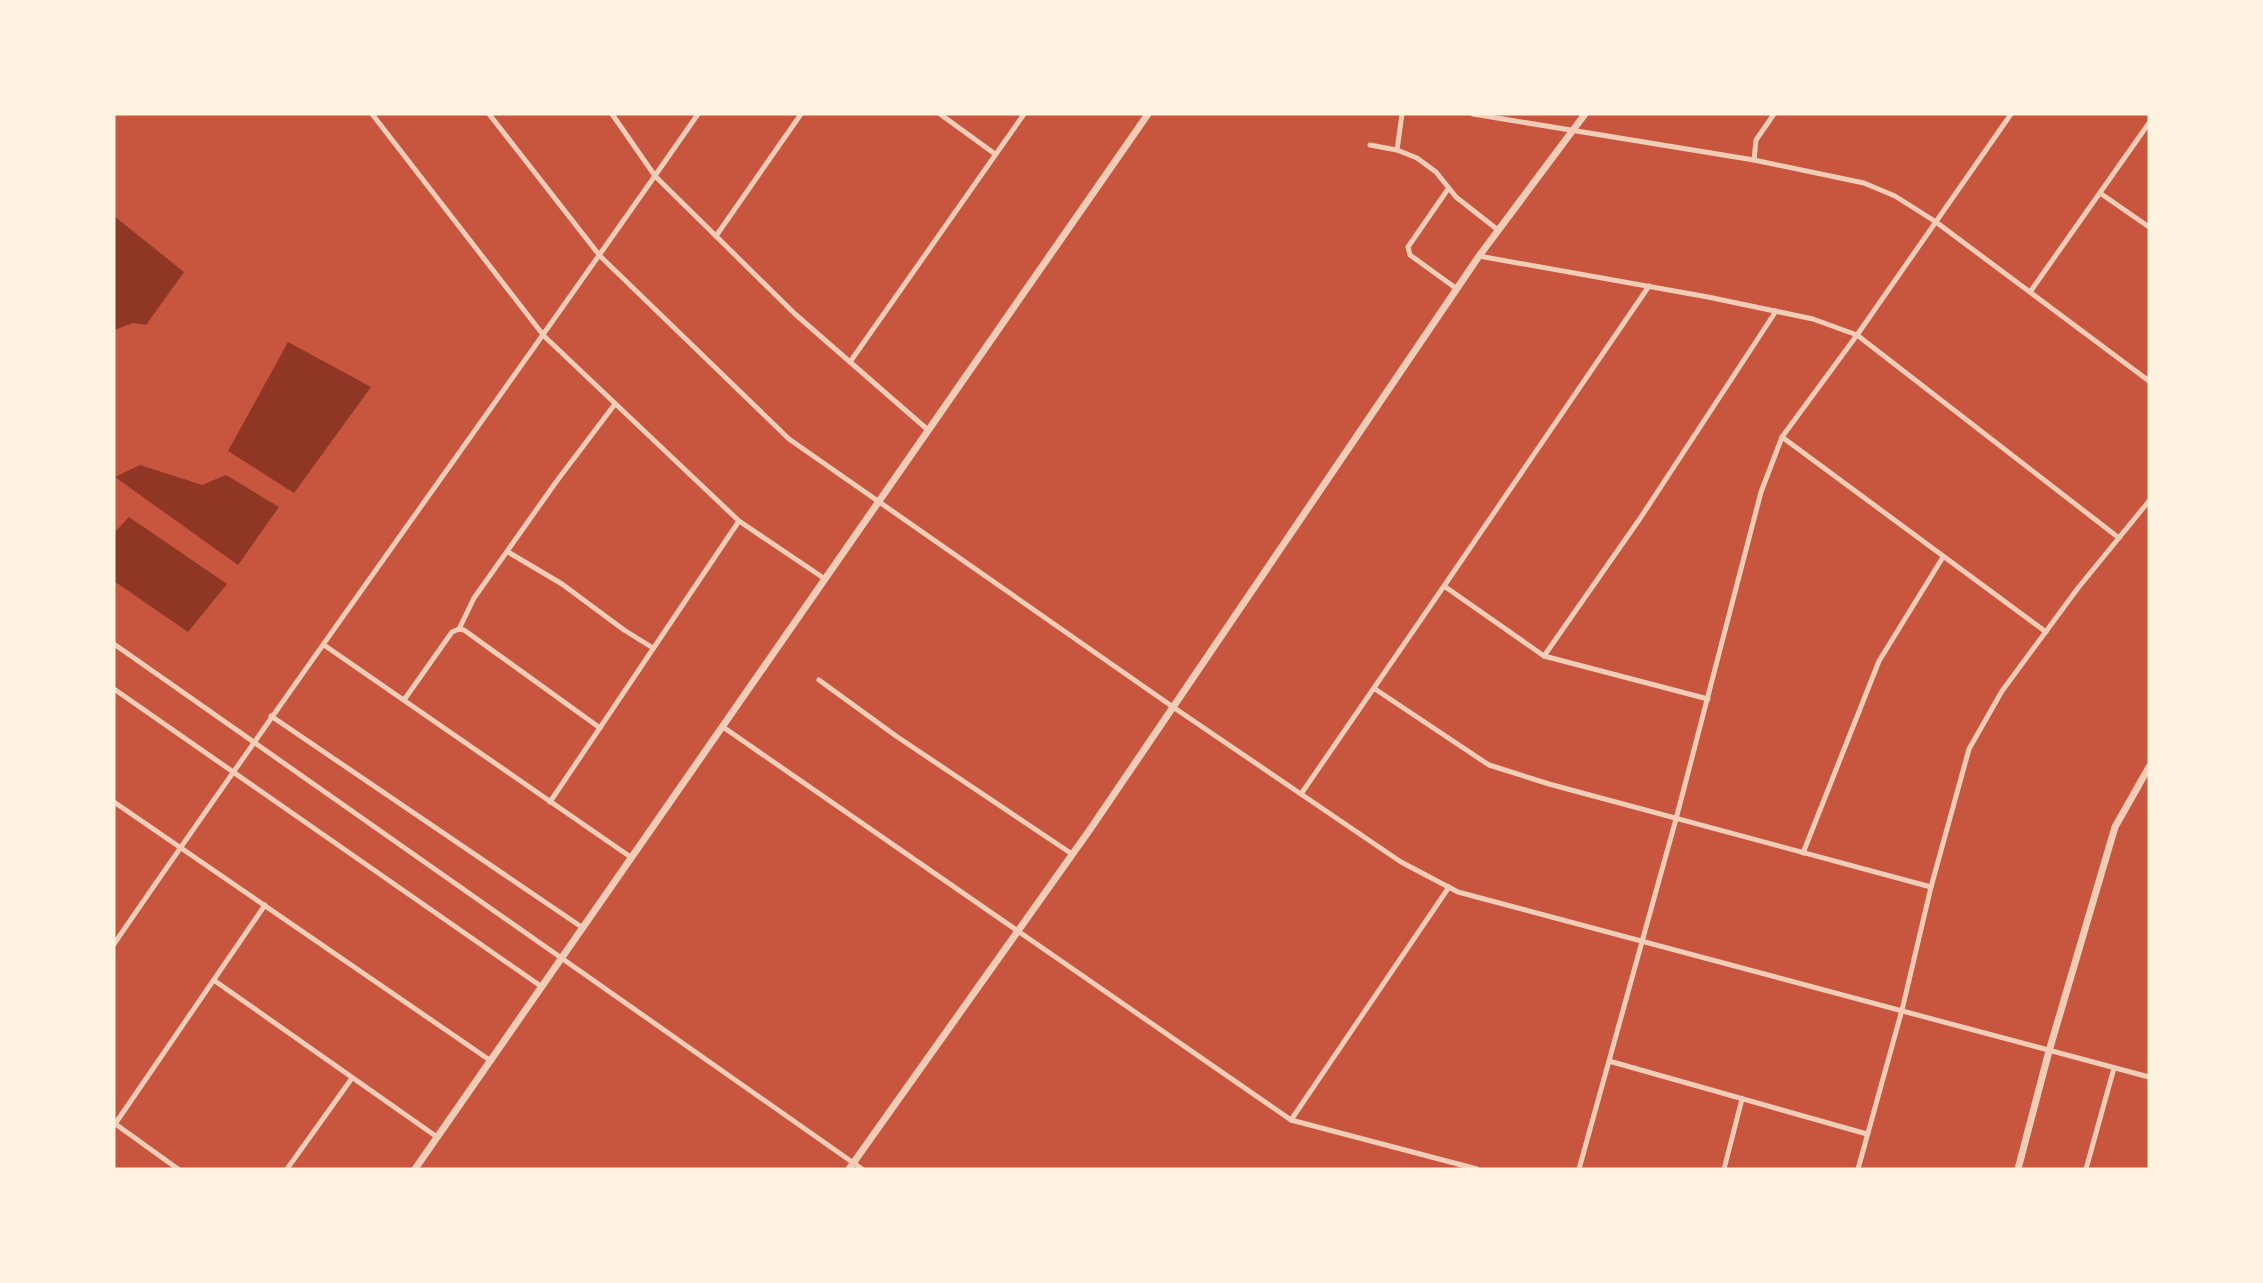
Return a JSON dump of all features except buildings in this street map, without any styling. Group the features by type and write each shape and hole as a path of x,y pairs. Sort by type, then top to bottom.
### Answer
{"street":[{"path":"372,114 544,336 739,521 825,579"},
{"path":"489,114 600,256 789,439 1173,707 1401,862 1458,892 2149,1077"},
{"path":"612,114 655,176 795,314 928,430"},
{"path":"114,944 253,741 544,336 698,114"},
{"path":"716,236 801,114"},
{"path":"940,114 995,155"},
{"path":"850,362 1024,114"},
{"path":"415,1169 1148,114"},
{"path":"1397,150 1402,114"},
{"path":"1473,114 1754,160 1864,183 1895,196 1936,222 2149,381"},
{"path":"851,1166 1072,854 1479,256 1585,114"},
{"path":"1754,160 1756,140 1774,114"},
{"path":"1579,1169 1676,819 1761,492 1782,437 1857,335 2011,114"},
{"path":"2030,292 2149,122"},
{"path":"1370,145 1397,150 1417,158 1436,172 1448,188 1498,230"},
{"path":"1448,188 1408,247 1410,255 1457,289"},
{"path":"2100,193 2149,227"},
{"path":"1479,256 1649,286 1812,319 1857,335 2119,538"},
{"path":"1301,794 1649,286"},
{"path":"1545,656 1641,517 1776,312"},
{"path":"459,629 474,598 615,404"},
{"path":"1782,437 2046,632"},
{"path":"1858,1169 1969,749 2002,691 2149,501"},
{"path":"550,802 739,521"},
{"path":"508,552 562,584 653,648"},
{"path":"1803,853 1879,661 1943,556"},
{"path":"1444,586 1545,656 1707,699"},
{"path":"404,700 452,632 459,629 600,727"},
{"path":"114,644 563,958 851,1166 862,1169"},
{"path":"324,645 632,859"},
{"path":"819,680 896,736 1072,854"},
{"path":"1375,688 1489,765 1549,784 1931,887"},
{"path":"114,689 542,988"},
{"path":"271,716 583,928"},
{"path":"723,727 1291,1120 1477,1169"},
{"path":"2018,1169 2049,1051 2115,827 2149,767"},
{"path":"114,802 491,1061"},
{"path":"1291,1120 1449,887"},
{"path":"178,1169 115,1124 265,905"},
{"path":"215,981 437,1138"},
{"path":"1609,1060 1867,1134"},
{"path":"2086,1169 2114,1068"},
{"path":"286,1169 352,1078"},
{"path":"1724,1169 1742,1099"}],"shaded area":[{"path":"114,216 184,272 146,325 133,323 114,330"},
{"path":"288,342 371,387 294,493 228,451"},
{"path":"140,465 202,485 226,475 279,507 238,565 115,477"},
{"path":"129,517 227,584 188,632 114,581 114,533"}]}
